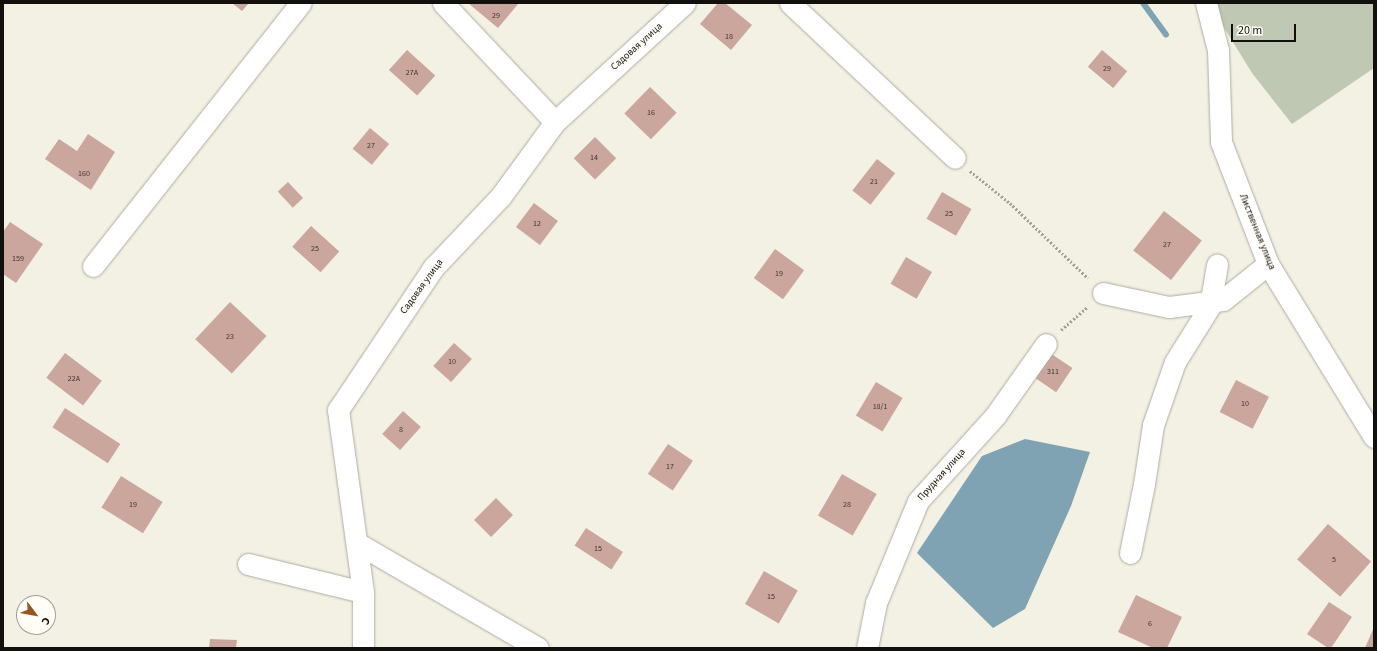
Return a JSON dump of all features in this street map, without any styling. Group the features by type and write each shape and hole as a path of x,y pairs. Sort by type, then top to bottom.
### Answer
{"street":[{"path":"93,266 301,3"},
{"path":"443,3 555,122"},
{"name":"Садовая улица","path":"363,648 363,592 338,410 434,268 501,196 555,122 685,3"},
{"path":"790,3 955,158"},
{"name":"Лиственная улица","path":"1206,3 1218,50 1221,142 1268,264 1374,437"},
{"path":"1103,293 1170,307 1223,300 1268,264"},
{"path":"1130,552 1144,484 1153,425 1175,362 1210,306 1217,265"},
{"name":"Прудная улица","path":"867,648 876,603 918,501 995,416 1046,344"},
{"path":"357,543 538,648"},
{"path":"248,564 363,592"}],"path":[{"path":"955,158 1010,203 1103,293 1046,344"}],"green space":[{"path":"1209,3 1374,3 1374,68 1292,124 1252,73"}],"water":[{"path":"1025,439 1090,452 1071,506 1025,609 993,628 917,553 982,456"}],"building":[{"path":"232,3 249,3 242,11"},
{"path":"468,3 519,3 498,28"},
{"path":"718,3 725,3 752,25 731,50 700,24"},
{"path":"407,50 435,75 417,95 389,70"},
{"path":"1102,50 1127,71 1113,88 1088,67"},
{"path":"650,87 677,113 651,139 624,114"},
{"path":"370,128 389,144 372,165 353,149"},
{"path":"88,134 115,152 91,190 45,159 59,139 77,151"},
{"path":"595,137 616,158 595,179 574,158"},
{"path":"877,159 895,173 870,205 852,191"},
{"path":"288,182 303,198 293,208 278,192"},
{"path":"942,192 971,209 956,236 926,219"},
{"path":"534,203 558,221 540,245 516,227"},
{"path":"1164,211 1202,241 1171,280 1133,250"},
{"path":"10,222 43,244 16,283 3,274 3,232"},
{"path":"311,226 339,251 321,272 292,247"},
{"path":"775,249 804,270 783,299 754,278"},
{"path":"906,257 932,272 916,299 890,284"},
{"path":"230,302 267,336 232,373 195,339"},
{"path":"454,343 472,359 451,382 433,366"},
{"path":"65,353 102,381 83,405 46,378"},
{"path":"1050,353 1072,368 1056,392 1034,377"},
{"path":"1236,380 1269,397 1253,429 1220,412"},
{"path":"876,382 903,398 882,431 856,415"},
{"path":"65,408 120,444 108,463 52,427"},
{"path":"403,411 421,427 400,450 382,434"},
{"path":"668,444 693,461 673,491 648,474"},
{"path":"842,474 877,494 853,536 818,516"},
{"path":"121,476 163,502 143,533 101,507"},
{"path":"496,498 513,515 491,537 474,520"},
{"path":"1328,524 1371,561 1340,597 1297,559"},
{"path":"586,528 623,552 611,570 575,546"},
{"path":"764,571 798,590 779,623 745,604"},
{"path":"1136,595 1182,617 1167,648 1153,648 1118,632"},
{"path":"1329,602 1352,617 1331,648 1328,648 1307,634"},
{"path":"1374,627 1374,648 1365,648"},
{"path":"210,639 237,640 236,648 209,648"}],"waterway":[{"path":"1143,3 1166,35"}]}
